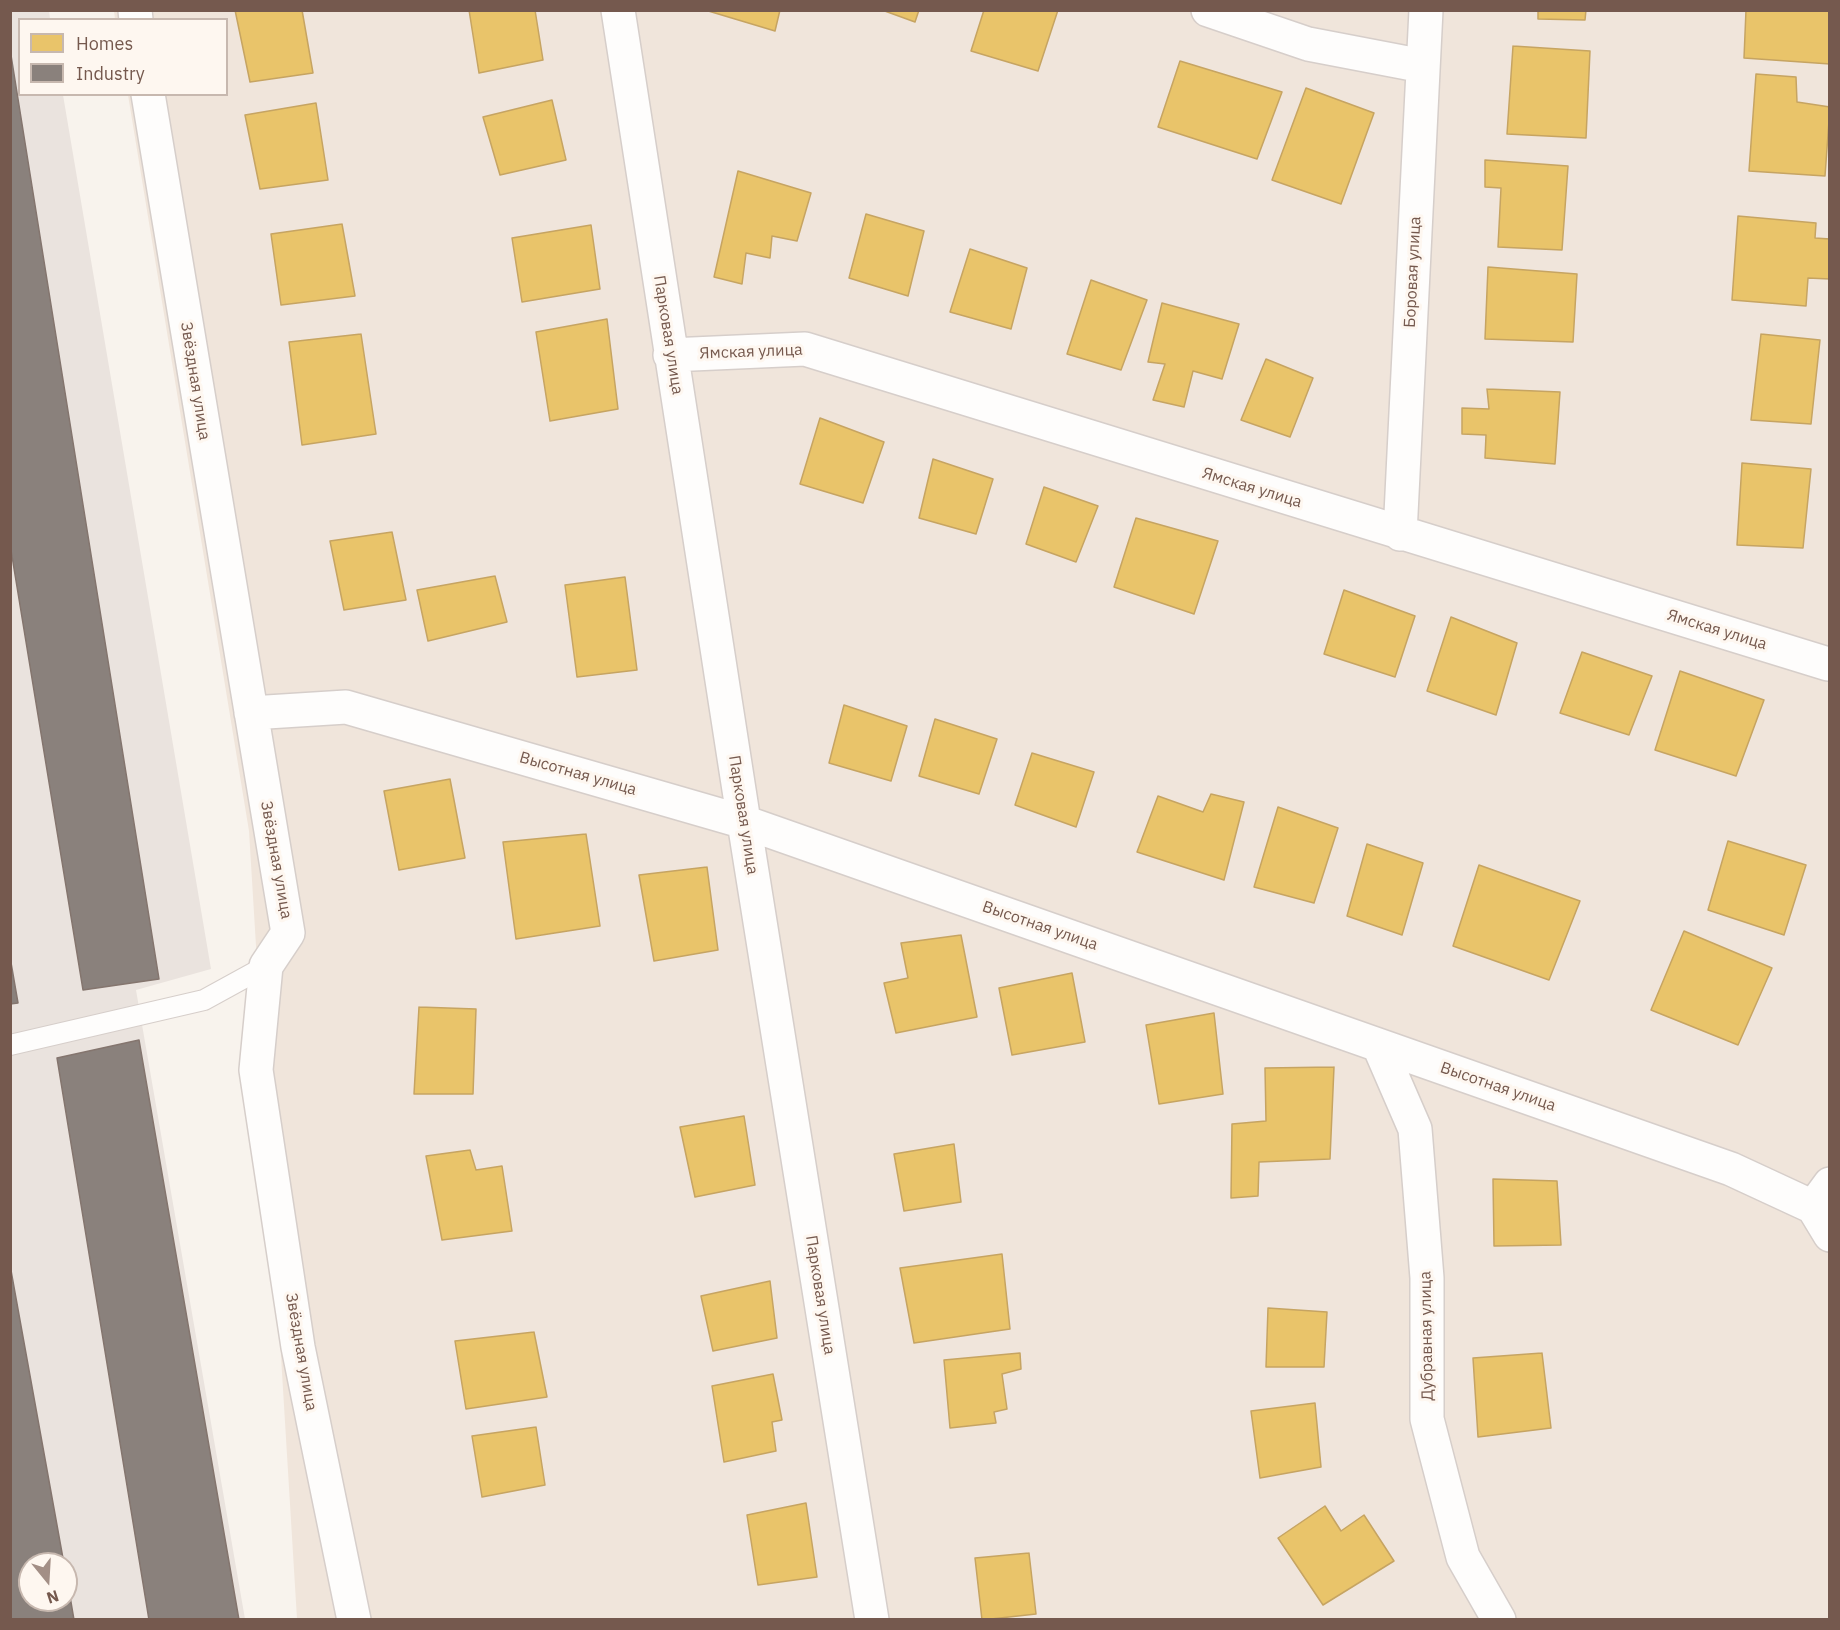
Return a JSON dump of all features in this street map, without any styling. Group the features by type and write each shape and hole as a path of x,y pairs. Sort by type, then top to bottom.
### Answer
{"street":[{"name":"Парковая улица","path":"618,10 670,355 872,1620"},
{"path":"1208,10 1308,44 1423,66"},
{"name":"Боровая улица","path":"1400,534 1426,10"},
{"name":"Звёздная улица","path":"148,96 288,933 266,966 256,1070 298,1347 354,1620"},
{"name":"Ямская улица","path":"670,355 805,349 1400,534 1829,664"},
{"name":"Высотная улица","path":"250,713 346,707 744,822 1731,1169 1821,1196"},
{"name":"Дубравная улица","path":"1379,1046 1415,1130 1427,1278 1427,1419 1463,1557 1499,1620"},
{"path":"1821,1196 1830,1235"}],"lane":[{"path":"10,1045 204,1000 266,966"}],"shaded area":[{"path":"49,10 50,18 18,18 18,96 63,96 211,969 136,990 245,1619 11,1620 10,11"},
{"path":"114,11 1829,11 1829,1619 297,1619 249,831 128,96 228,96 228,18 115,18"}],"building: Homes":[{"path":"235,10 302,10 313,73 250,82"},
{"path":"469,10 535,10 543,60 479,73"},
{"path":"705,10 780,10 775,31"},
{"path":"882,10 919,10 915,22"},
{"path":"984,10 1058,10 1038,71 971,51"},
{"path":"1538,10 1586,10 1585,20 1538,19"},
{"path":"1746,10 1830,10 1830,64 1744,58"},
{"path":"1513,46 1590,51 1586,138 1507,134"},
{"path":"1180,61 1282,92 1257,159 1158,127"},
{"path":"1756,74 1796,77 1797,102 1830,107 1825,176 1749,171"},
{"path":"1306,88 1374,113 1341,204 1272,180"},
{"path":"552,100 566,160 500,175 483,117"},
{"path":"316,103 328,180 260,189 245,115"},
{"path":"1485,160 1568,166 1562,250 1498,247 1501,188 1485,187"},
{"path":"738,171 811,193 797,241 772,236 770,258 746,253 742,284 714,277"},
{"path":"866,214 924,231 908,296 849,278"},
{"path":"1738,216 1816,223 1815,238 1830,239 1830,279 1808,278 1806,306 1732,300"},
{"path":"342,224 355,296 281,305 271,234"},
{"path":"591,225 600,289 522,302 512,238"},
{"path":"970,249 1027,268 1011,329 950,312"},
{"path":"1488,267 1577,274 1573,342 1485,339"},
{"path":"1091,280 1147,300 1121,370 1067,354"},
{"path":"1162,303 1239,324 1222,379 1193,371 1184,407 1153,400 1165,364 1148,362"},
{"path":"607,319 618,409 550,421 536,332"},
{"path":"361,334 376,434 302,445 289,342"},
{"path":"1761,334 1820,340 1811,424 1751,420"},
{"path":"1266,359 1313,378 1290,437 1241,420"},
{"path":"1487,389 1560,392 1555,464 1485,458 1486,435 1462,434 1462,408 1489,409"},
{"path":"820,418 884,442 863,503 800,484"},
{"path":"933,459 993,479 976,534 919,518"},
{"path":"1742,463 1811,469 1803,548 1737,545"},
{"path":"1044,487 1098,506 1076,562 1026,544"},
{"path":"1136,518 1218,541 1194,614 1114,587"},
{"path":"392,532 406,600 344,610 330,541"},
{"path":"495,576 507,622 428,641 417,590"},
{"path":"625,577 637,670 577,677 565,585"},
{"path":"1344,590 1415,616 1395,677 1324,654"},
{"path":"1451,617 1517,643 1496,715 1427,691"},
{"path":"1582,652 1652,676 1629,735 1560,713"},
{"path":"1680,671 1764,700 1736,776 1655,750"},
{"path":"844,705 907,726 891,781 829,763"},
{"path":"935,719 997,739 979,794 919,776"},
{"path":"1032,753 1094,772 1076,827 1015,805"},
{"path":"450,779 465,858 399,870 384,791"},
{"path":"1211,794 1244,802 1224,880 1137,852 1158,796 1203,812"},
{"path":"1278,807 1338,828 1314,903 1254,887"},
{"path":"586,834 600,926 516,939 503,842"},
{"path":"1728,841 1806,865 1784,935 1708,910"},
{"path":"1367,844 1423,863 1402,935 1347,916"},
{"path":"1479,865 1580,901 1549,980 1453,946"},
{"path":"707,867 718,950 654,961 639,875"},
{"path":"1684,931 1772,968 1738,1045 1651,1010"},
{"path":"961,935 977,1017 896,1033 884,983 908,978 901,943"},
{"path":"1072,973 1085,1042 1012,1055 999,988"},
{"path":"419,1007 476,1009 473,1094 414,1094"},
{"path":"1214,1013 1223,1094 1159,1104 1146,1025"},
{"path":"1334,1067 1330,1159 1259,1162 1258,1196 1231,1198 1232,1124 1266,1121 1265,1068"},
{"path":"744,1116 755,1185 695,1197 680,1127"},
{"path":"954,1144 961,1202 904,1211 894,1154"},
{"path":"470,1150 476,1170 502,1166 512,1231 442,1240 426,1156"},
{"path":"1493,1179 1557,1181 1561,1245 1494,1246"},
{"path":"1002,1254 1010,1329 914,1343 900,1268"},
{"path":"770,1281 777,1338 713,1351 701,1296"},
{"path":"1268,1308 1327,1312 1324,1367 1266,1367"},
{"path":"534,1332 547,1397 466,1409 455,1341"},
{"path":"1020,1353 1021,1369 1002,1374 1007,1409 994,1412 996,1423 950,1428 944,1360"},
{"path":"1542,1353 1551,1428 1478,1437 1473,1358"},
{"path":"773,1374 782,1420 772,1422 776,1451 724,1462 712,1386"},
{"path":"1315,1403 1321,1467 1260,1478 1251,1411"},
{"path":"536,1427 545,1485 482,1497 472,1436"},
{"path":"806,1503 817,1577 758,1585 747,1515"},
{"path":"1325,1506 1341,1531 1364,1515 1394,1561 1323,1605 1278,1538"},
{"path":"1029,1553 1036,1614 982,1620 975,1558"}],"building: Industry":[{"path":"10,49 159,979 83,990 10,544"},
{"path":"10,957 18,1003 10,1004"},
{"path":"139,1040 239,1620 149,1620 57,1058"},
{"path":"10,1265 62,1552 18,1552 18,1612 73,1612 74,1620 10,1620"}]}
